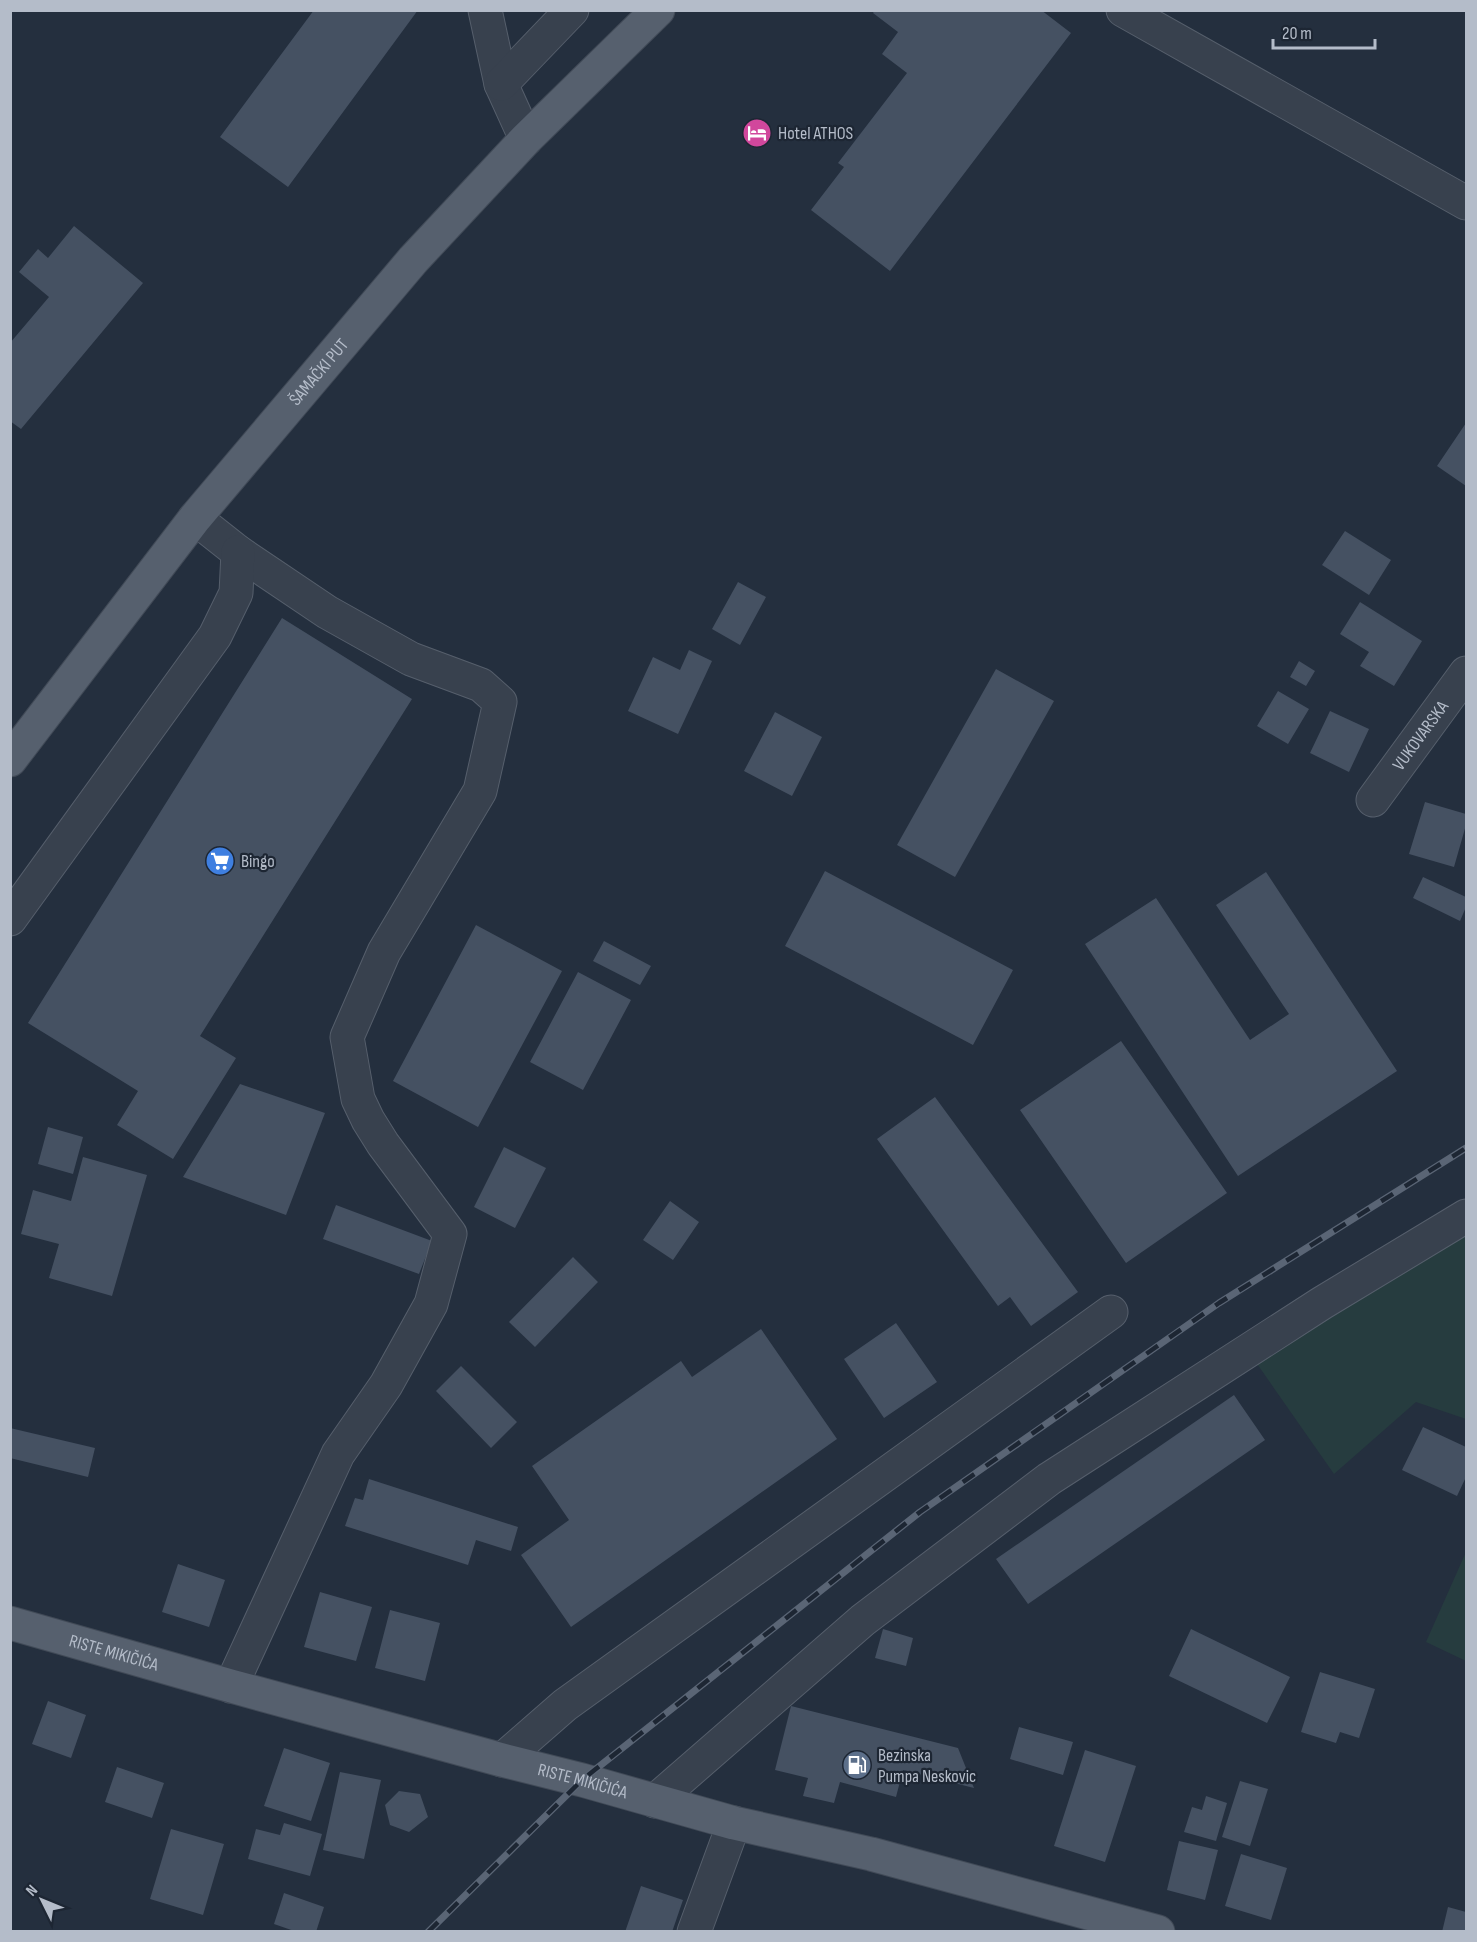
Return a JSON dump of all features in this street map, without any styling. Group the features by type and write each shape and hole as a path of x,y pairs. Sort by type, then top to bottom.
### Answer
{"main road":[{"name":"ŠAMAČKI PUT","path":"10,760 195,518 413,260 526,139 658,10"},
{"name":"RISTE MIKIČIĆA","path":"10,1623 231,1686 734,1823 871,1854 1139,1929"}],"street":[{"path":"484,10 501,84 526,139"},
{"path":"501,84 572,10"},
{"path":"1123,10 1467,203"},
{"path":"195,518 238,552 327,612 411,659 482,685 500,702 480,790 384,952 347,1037 358,1099 368,1120 383,1144 450,1234 431,1304 386,1385 338,1455 231,1686"},
{"path":"10,919 215,636 236,592 238,552"},
{"name":"VUKOVARSKA","path":"1373,800 1467,673"},
{"path":"655,1801 863,1620 1049,1479 1322,1303 1467,1216"},
{"path":"502,1760 565,1705 1112,1312"},
{"path":"694,1932 734,1823"}],"green space":[{"path":"1466,1203 1466,1419 1416,1402 1334,1474 1239,1338"},
{"path":"1466,1552 1466,1661 1426,1642"}],"building":[{"path":"314,10 418,10 288,187 220,137"},
{"path":"875,10 1041,10 1071,33 890,271 811,210 844,167 838,163 907,73 882,54 898,32 873,13"},
{"path":"74,226 143,283 21,429 10,421 10,343 49,297 19,272 38,249 48,258"},
{"path":"1466,423 1466,486 1437,466"},
{"path":"1345,531 1391,560 1369,595 1322,565"},
{"path":"738,582 766,597 740,645 712,629"},
{"path":"1360,602 1422,641 1394,686 1360,666 1369,652 1340,634"},
{"name":"Bingo","path":"282,618 412,699 200,1036 236,1058 173,1159 117,1125 138,1091 28,1023"},
{"path":"689,650 712,661 678,734 628,711 653,657 680,670"},
{"path":"1299,661 1315,671 1306,686 1290,677"},
{"path":"996,669 1054,701 955,877 897,845"},
{"path":"1278,691 1309,709 1288,744 1257,726"},
{"path":"1330,711 1369,729 1349,772 1310,753"},
{"path":"775,712 822,737 792,796 744,771"},
{"path":"1425,802 1466,814 1466,825 1454,867 1409,854"},
{"path":"825,871 1013,970 973,1045 785,946"},
{"path":"1266,872 1397,1071 1238,1176 1085,944 1156,898 1250,1040 1289,1014 1216,905"},
{"path":"1423,877 1466,897 1466,907 1460,921 1413,898"},
{"path":"476,925 562,971 478,1127 393,1081"},
{"path":"604,941 651,966 640,985 593,961"},
{"path":"578,972 631,1000 583,1090 530,1062"},
{"path":"1121,1041 1227,1193 1126,1263 1020,1110"},
{"path":"240,1084 325,1113 286,1215 183,1177"},
{"path":"935,1097 1078,1292 1031,1326 1010,1297 998,1306 877,1139"},
{"path":"48,1127 83,1137 73,1174 38,1164"},
{"path":"504,1147 546,1168 515,1228 474,1207"},
{"path":"83,1157 147,1175 112,1296 49,1278 59,1244 21,1234 33,1190 71,1201"},
{"path":"670,1201 699,1222 673,1260 643,1240"},
{"path":"336,1205 432,1241 419,1274 323,1239"},
{"path":"573,1257 598,1282 535,1347 509,1322"},
{"path":"896,1323 937,1382 884,1418 844,1359"},
{"path":"761,1329 837,1439 571,1627 521,1555 569,1520 532,1466 681,1361 692,1377"},
{"path":"461,1366 517,1422 491,1448 436,1391"},
{"path":"1234,1395 1265,1440 1028,1604 996,1559"},
{"path":"1423,1427 1466,1447 1466,1477 1457,1496 1402,1470"},
{"path":"10,1428 95,1448 88,1477 10,1458"},
{"path":"369,1479 518,1527 511,1551 476,1540 468,1565 345,1526 355,1498 363,1500"},
{"path":"178,1564 225,1580 209,1627 162,1612"},
{"path":"320,1592 372,1607 356,1661 304,1647"},
{"path":"390,1610 440,1623 425,1681 375,1668"},
{"path":"883,1629 913,1638 906,1666 875,1658"},
{"path":"1191,1629 1290,1677 1267,1723 1169,1676"},
{"path":"1320,1672 1375,1689 1359,1738 1340,1732 1336,1743 1301,1732"},
{"path":"48,1701 86,1715 71,1758 32,1744"},
{"path":"791,1706 958,1748 974,1788 903,1770 896,1797 840,1782 834,1803 803,1796 808,1778 775,1770"},
{"path":"1019,1727 1073,1742 1063,1775 1010,1759"},
{"path":"284,1748 330,1763 311,1821 264,1806"},
{"path":"1085,1750 1136,1766 1105,1862 1054,1846"},
{"path":"117,1767 164,1783 152,1818 105,1802"},
{"path":"340,1772 381,1780 364,1859 323,1850"},
{"path":"1240,1781 1268,1789 1250,1846 1222,1837"},
{"path":"399,1791 420,1794 428,1817 409,1832 390,1825 385,1805"},
{"path":"1206,1796 1227,1803 1216,1841 1184,1832 1192,1807 1202,1810"},
{"path":"284,1823 322,1834 310,1876 248,1859 256,1829 280,1835"},
{"path":"171,1829 224,1844 203,1915 150,1899"},
{"path":"1179,1841 1218,1850 1205,1900 1167,1890"},
{"path":"1241,1854 1287,1868 1271,1920 1225,1906"},
{"path":"641,1886 683,1900 672,1932 625,1932"},
{"path":"284,1893 324,1907 316,1932 297,1932 274,1924"},
{"path":"1448,1907 1466,1912 1466,1932 1442,1932"}],"railway":[{"path":"428,1932 582,1780 920,1512 1219,1303 1466,1148"}],"place":[{"name":"Hotel ATHOS","path":"757,133"},
{"name":"Bingo","path":"220,861"},
{"name":"Bezinska Pumpa Neskovic","path":"857,1765"}]}
